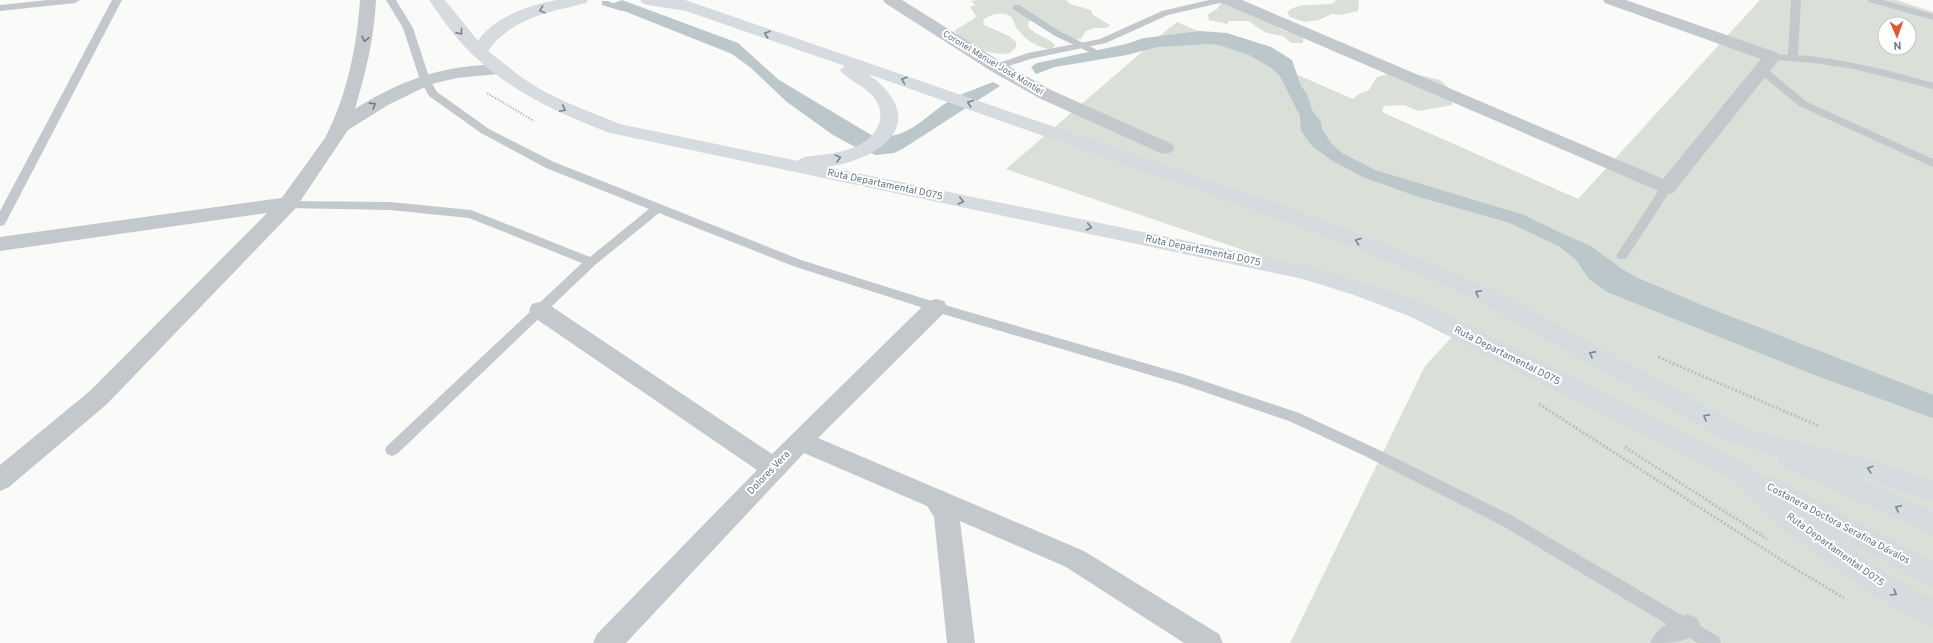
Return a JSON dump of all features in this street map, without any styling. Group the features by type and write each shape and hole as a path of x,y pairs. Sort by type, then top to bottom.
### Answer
{"highway":[{"name":"Ruta Departamental D075","path":"437,0 461,34 497,69 541,98 580,117 616,129 1297,270 1326,278 1417,310 1743,474 1795,523 1881,585 1933,615"},
{"path":"479,52 490,36 508,24 545,8 580,0"},
{"path":"648,0 696,9"},
{"path":"669,0 999,113 1196,184 1282,212 1368,245 1454,281 1520,314 1740,436 1933,524"},
{"path":"661,139 804,163 838,159 871,145 885,132 890,119 889,105 880,91 857,74 796,44"},
{"path":"1740,436 1870,469 1933,491"},
{"name":"Costanera Doctora Serafina Dávalos","path":"1743,474 1933,575"}],"street":[{"path":"0,480 98,397 288,204 334,139 340,127 355,80 366,33 368,0"},
{"name":"Coronel Manuel José Montiel","path":"891,0 997,67 1045,94 1165,148"},
{"path":"1228,0 1666,188 1767,64 1610,0"},
{"path":"340,127 374,104 402,89 425,80 456,73 497,69"},
{"path":"0,244 288,204"},
{"path":"0,258 24,240"},
{"name":"Dolores Vera","path":"608,643 800,441 936,307"},
{"path":"540,310 774,468"},
{"path":"800,441 936,498 1075,560 1209,643"},
{"path":"936,498 948,515 962,643"},
{"path":"1664,643 1687,627"}],"lane":[{"path":"0,8 75,0"},
{"path":"0,222 117,0"},
{"path":"391,0 408,28 425,80 433,94 485,131 550,165 797,263 936,307 1186,380 1294,417 1370,452 1506,520 1713,643"},
{"path":"997,67 1028,56 1103,41 1165,13 1221,0"},
{"path":"1792,58 1796,0"},
{"path":"1872,0 1933,17"},
{"path":"1933,86 1853,66 1792,58 1767,64 1803,104 1933,163"},
{"path":"1622,256 1666,188"},
{"path":"288,204 390,206 471,214 590,262"},
{"path":"392,450 590,262 657,208"}],"path":[{"path":"456,73 507,107 540,124"},
{"path":"1534,400 1788,565 1848,600"},
{"path":"1624,447 1770,541"}],"shaded area":[{"path":"622,0 738,43 779,80 873,136 898,134 918,124 945,103 956,97 993,82 1000,86 904,148 894,153 876,155 859,149 833,135 787,102 751,68 732,54 609,5"},
{"path":"1066,0 1070,4 1091,10 1093,15 1110,25 1107,28 1094,28 1086,31 1081,39 1069,39 1058,35 1038,21 1029,21 1028,27 1035,33 1050,40 1055,45 1052,49 1047,49 1036,45 1022,35 1015,26 1012,18 1006,14 993,15 983,20 984,25 1009,36 1016,42 1016,47 1010,53 996,53 978,49 970,45 957,35 955,30 974,19 976,16 970,7 975,5 971,1"},
{"path":"1223,0 1264,17 1282,30 1303,36 1303,43 1291,43 1283,36 1267,33 1249,21 1229,21 1227,24 1209,20 1208,14 1217,9"},
{"path":"1336,0 1359,0 1358,11 1340,15 1332,14 1319,20 1305,22 1290,17 1287,12 1304,5 1328,4 1334,3"},
{"path":"1760,0 1896,0 1933,12 1933,643 1290,643 1425,366 1463,325 1006,169 1143,51 1141,51 1177,22 1353,99 1359,94 1369,90 1377,77 1391,73 1410,73 1440,80 1452,91 1452,105 1418,111 1404,105 1384,106 1382,110 1384,113 1578,199"},
{"path":"1200,31 1227,33 1271,47 1292,60 1301,86 1307,94 1312,110 1321,122 1322,129 1331,143 1342,153 1375,170 1524,215 1591,246 1622,269 1638,278 1704,306 1933,395 1933,418 1809,373 1607,292 1589,279 1576,260 1560,247 1510,223 1419,197 1365,178 1334,162 1312,146 1301,131 1300,116 1280,76 1270,67 1249,55 1219,45 1208,44 1157,47 1127,55 1055,67 1036,74 1031,67 1037,63 1126,44 1144,38"}],"waterway":[{"path":"605,3 622,9"},
{"path":"1016,7 1058,34 1105,56"}]}
